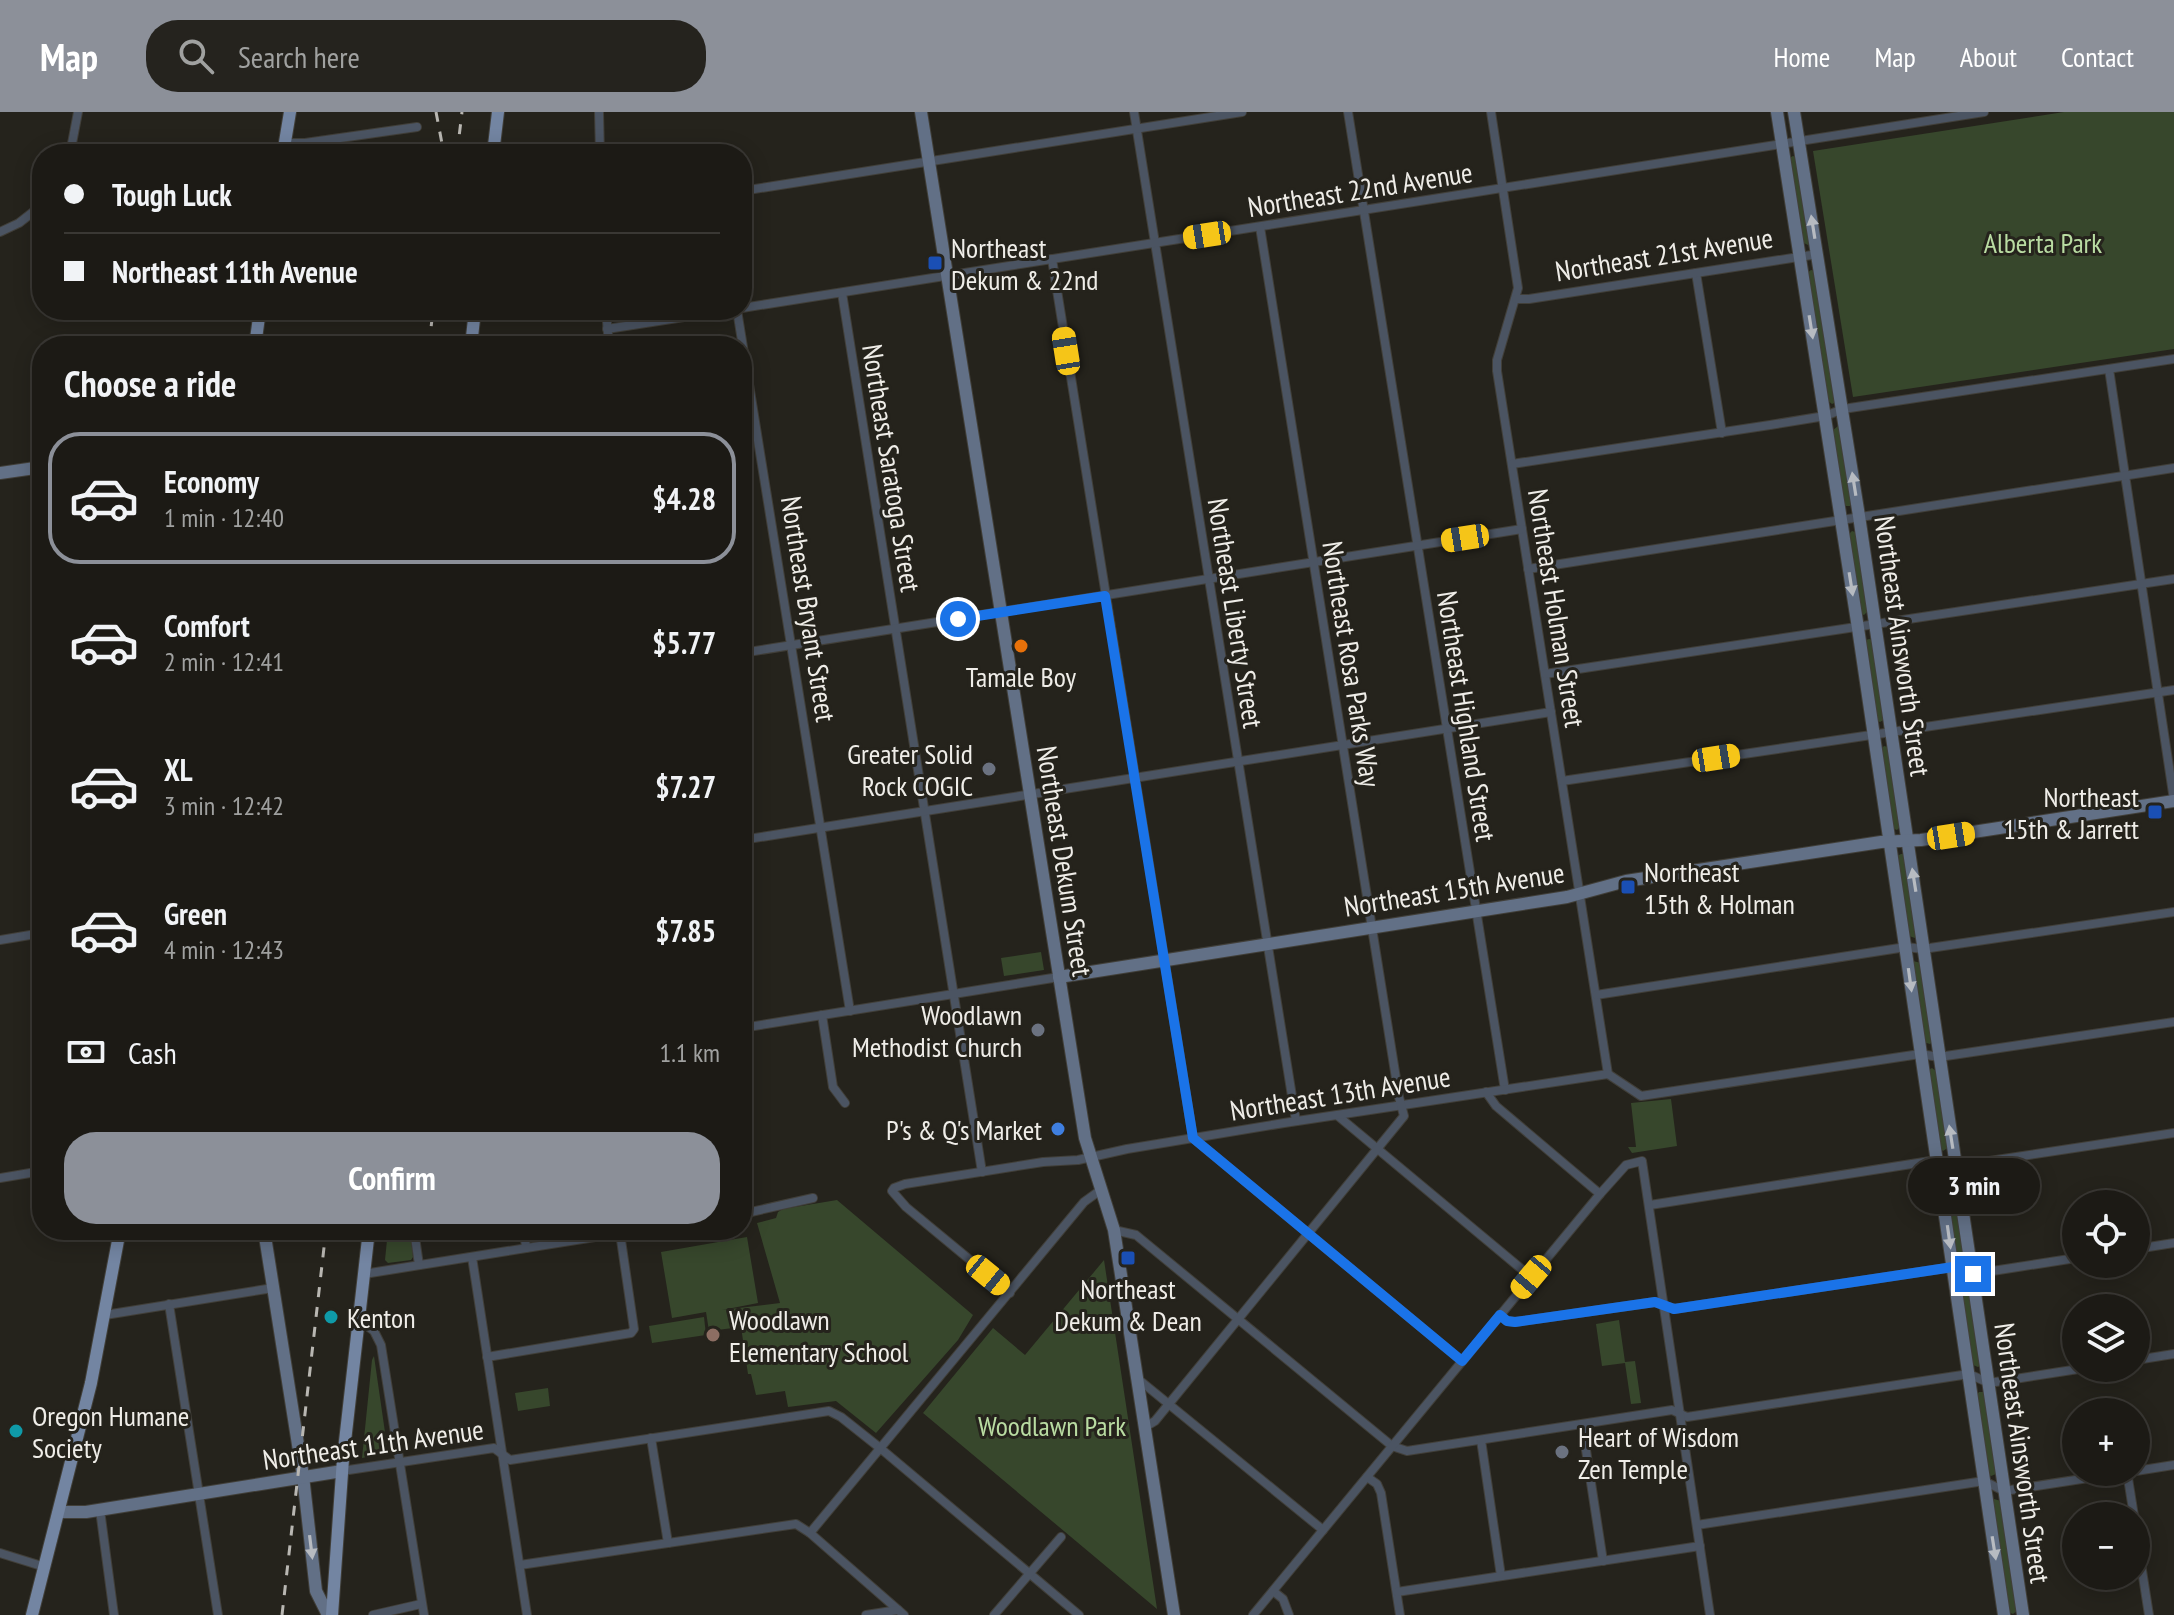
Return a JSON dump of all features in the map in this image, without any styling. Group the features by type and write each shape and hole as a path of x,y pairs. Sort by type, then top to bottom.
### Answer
{"main road":[{"path":"285,144 290,112"},
{"path":"494,144 498,112"},
{"path":"32,1615 91,1383 118,1240"},
{"path":"330,1615 342,1471 368,1240"}],"street":[{"path":"72,144 78,112"},
{"path":"599,112 600,144"},
{"name":"Northeast Dekum Street","path":"921,112 1085,1138 1114,1230 1174,1615"},
{"name":"Northeast Liberty Street","path":"1134,112 1296,1121"},
{"path":"752,189 1242,112"},
{"name":"Northeast Highland Street","path":"1348,112 1505,1090"},
{"name":"Northeast Holman Street","path":"1491,112 1518,288 1497,360 1608,1074"},
{"name":"Northeast Ainsworth Street","path":"1777,112 1842,521 2004,1615"},
{"name":"Northeast Ainsworth Street","path":"1794,112 1843,409 2023,1615"},
{"name":"Northeast 22nd Avenue","path":"752,307 1984,112"},
{"path":"302,144 417,127"},
{"path":"0,232 32,213"},
{"name":"Northeast Rosa Parks Way","path":"1260,227 1371,926 1403,1107"},
{"name":"Northeast 21st Avenue","path":"1516,299 1818,254"},
{"path":"1052,259 1193,1138 1462,1361"},
{"path":"1696,273 1722,433"},
{"name":"Northeast Saratoga Street","path":"842,293 982,1172"},
{"path":"607,320 608,336"},
{"path":"607,329 665,320"},
{"path":"1512,464 1825,416 1843,409 2174,359"},
{"path":"2109,369 2174,801"},
{"name":"Northeast Bryant Street","path":"752,391 850,1011"},
{"path":"0,473 32,468"},
{"path":"1528,569 2174,468"},
{"path":"752,651 1522,529"},
{"path":"1545,674 2174,579"},
{"path":"1562,781 2174,690"},
{"path":"752,838 1551,712"},
{"name":"Northeast 15th Avenue","path":"752,1026 1579,893 1626,881 2174,801"},
{"path":"1596,995 1906,947 1923,949 2174,912"},
{"path":"0,940 32,935"},
{"path":"822,1015 833,1087 845,1103"},
{"path":"1608,1074 1641,1096 1920,1054 1939,1057 2174,1022"},
{"name":"Northeast 13th Avenue","path":"1010,1293 906,1207 892,1191 905,1184 1043,1162 1092,1158 1296,1121 1608,1074"},
{"path":"1486,1092 1496,1106 1600,1194"},
{"path":"1145,1427 1155,1421 1379,1150 1403,1118 1403,1107"},
{"path":"1338,1116 1531,1277"},
{"path":"1650,1205 1937,1160 1956,1166 2174,1133"},
{"path":"1253,1615 1600,1194 1626,1165 1642,1161 1710,1615"},
{"path":"0,1178 32,1173"},
{"path":"810,1533 1084,1202 1102,1189"},
{"path":"752,1211 813,1198"},
{"path":"1114,1230 1136,1235 1392,1446 1412,1450 1672,1410 1687,1417 1969,1374 1989,1383 2062,1372"},
{"path":"266,1240 303,1476 316,1591 330,1615"},
{"path":"415,1240 419,1265"},
{"path":"525,1240 526,1248"},
{"path":"364,1274 576,1240"},
{"path":"487,1357 625,1335 634,1329 621,1240"},
{"path":"2150,1247 2174,1243"},
{"path":"472,1257 527,1615"},
{"path":"1500,1315 1507,1321 1515,1322 1655,1302 1674,1309 1953,1267 1973,1274 2062,1260"},
{"path":"105,1315 273,1288"},
{"path":"169,1304 218,1615"},
{"path":"358,1319 374,1331 381,1345 424,1615"},
{"path":"2150,1358 2174,1354"},
{"path":"1138,1379 1323,1530"},
{"name":"Northeast 11th Avenue","path":"59,1512 100,1510 494,1448 510,1460 817,1412 833,1412 880,1448"},
{"path":"1582,1424 1603,1561"},
{"path":"651,1438 668,1543"},
{"path":"1481,1440 1501,1576"},
{"path":"880,1448 1079,1615"},
{"path":"2150,1469 2174,1465"},
{"path":"1367,1477 1377,1484 1381,1493 1400,1615"},
{"path":"1697,1525 1984,1481 2004,1491 2062,1482"},
{"path":"100,1510 114,1615"},
{"path":"520,1565 796,1524 901,1613"},
{"path":"994,1615 1061,1537"},
{"path":"1397,1592 1700,1546"},
{"path":"0,1553 45,1567"},
{"path":"2145,1590 2149,1615"},
{"path":"1273,1591 1283,1599 1289,1615"},
{"path":"373,1615 421,1604"},
{"path":"866,1615 901,1613"}],"green space":[{"name":"Alberta Park","path":"2064,112 2174,112 2174,349 1853,397 1813,151"},
{"path":"1796,157 1808,245 1802,242 1789,158"},
{"path":"1815,271 1836,402 1832,404 1827,400 1807,273"},
{"path":"1838,426 1841,428 1852,501 1850,506 1843,503 1832,431"},
{"path":"1855,532 1869,610 1864,615 1861,614 1847,536"},
{"path":"1866,640 1873,640 1885,719 1880,722 1877,721"},
{"path":"1888,747 1901,826 1897,830 1892,828 1881,749"},
{"path":"1904,854 1915,938 1909,936 1897,856"},
{"path":"1041,952 1044,970 1004,976 1001,958"},
{"path":"1913,961 1921,963 1933,1041 1930,1044 1923,1042"},
{"path":"1932,1068 1937,1072 1949,1147 1943,1151 1939,1147 1929,1070"},
{"path":"1671,1099 1677,1146 1632,1153 1628,1147 1636,1147 1631,1103"},
{"path":"1952,1177 1966,1257 1962,1260 1956,1259 1944,1181"},
{"name":"Woodlawn Park","path":"837,1200 973,1315 958,1340 876,1433 836,1401 788,1407 785,1391 756,1395 751,1374 748,1374 741,1327 709,1331 706,1312 672,1318 661,1252 730,1240 748,1240 758,1303 722,1310 780,1303 757,1223 776,1218 783,1209"},
{"path":"387,1240 411,1240 411,1260 388,1263 385,1260"},
{"name":"Woodlawn Park","path":"1104,1260 1157,1609 923,1413 993,1328 1025,1355"},
{"path":"1969,1285 1981,1365 1978,1367 1973,1365 1961,1288"},
{"path":"704,1317 706,1335 652,1343 649,1326"},
{"path":"1619,1320 1625,1362 1635,1361 1641,1403 1631,1404 1625,1363 1602,1366 1596,1324"},
{"path":"374,1356 388,1453 362,1458 372,1360"},
{"path":"548,1388 550,1406 518,1411 515,1393"},
{"path":"1979,1392 1985,1392 1996,1474 1991,1476 1988,1474 1976,1396"},
{"path":"1994,1499 2001,1501 2018,1610 2013,1614 2008,1612"}],"railway":[{"path":"436,112 442,144"},
{"path":"458,144 462,112"},
{"path":"430,336 432,320"},
{"path":"282,1615 325,1240"}],"place":[{"name":"Northeast Dekum & 22nd","path":"935,263"},
{"name":"Tamale Boy","path":"1021,646"},
{"name":"Greater Solid Rock COGIC","path":"989,769"},
{"name":"Northeast 15th & Jarrett","path":"2155,812"},
{"name":"Northeast 15th & Holman","path":"1628,887"},
{"name":"Woodlawn Methodist Church","path":"1038,1030"},
{"name":"P's & Q's Market","path":"1058,1129"},
{"name":"Northeast Dekum & Dean","path":"1128,1258"},
{"name":"Kenton","path":"331,1317"},
{"name":"Woodlawn Elementary School","path":"713,1335"},
{"name":"Oregon Humane Society","path":"16,1431"},
{"name":"Heart of Wisdom Zen Temple","path":"1562,1452"}],"route":[{"path":"958,619 1105,596 1193,1138 1462,1361 1500,1315 1507,1321 1515,1322 1655,1302 1674,1309 1953,1267 1973,1274"}]}
